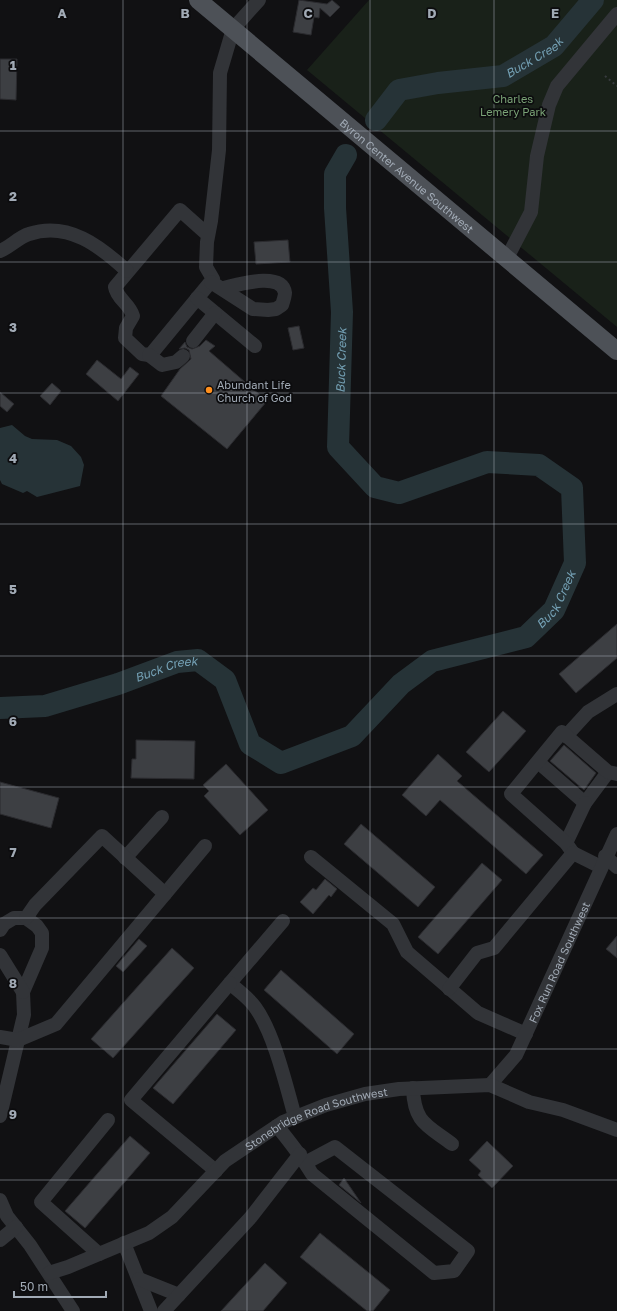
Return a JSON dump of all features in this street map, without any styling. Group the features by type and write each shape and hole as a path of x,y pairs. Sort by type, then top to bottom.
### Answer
{"main road":[{"name":"Byron Center Avenue Southwest","path":"198,0 617,351"}],"street":[{"path":"149,355 197,298 217,285 206,267 208,235 219,150 220,73 233,29 259,0"},
{"path":"507,258 532,212 536,156 549,106 557,86 617,14"},
{"path":"183,356 176,362 162,365 149,355 142,354 125,338 126,328 133,316 132,311 117,295 115,287 180,210 208,235"},
{"path":"0,251 29,234 58,230 77,235 106,251 127,271"},
{"path":"197,298 255,346"},
{"path":"193,341 215,313"},
{"path":"566,736 588,712 617,694"},
{"path":"449,989 477,953 494,948 570,848 585,803 613,773 562,732 511,794 570,848 617,867"},
{"path":"538,762 585,803"},
{"path":"125,858 162,817"},
{"name":"Fox Run Road Southwest","path":"490,1084 516,1055 617,834"},
{"path":"26,918 35,905 102,836 165,894"},
{"path":"0,1037 18,1040 56,1024 205,846"},
{"path":"311,857 393,924 407,952 478,1013 526,1034"},
{"path":"0,930 4,924 14,918 26,918 37,926 42,933 42,948 23,992 24,1015 18,1040 5,1079 0,1116"},
{"path":"216,1171 131,1100 283,921"},
{"path":"0,955 23,992"},
{"path":"230,983 256,1008 265,1026 274,1045 295,1117"},
{"name":"Stonebridge Road Southwest","path":"49,1272 68,1267 149,1233 172,1217 225,1161 277,1126 326,1105 365,1094 413,1088 490,1084 530,1102 563,1110 617,1130"},
{"path":"413,1088 414,1104 419,1118 452,1144"},
{"path":"99,1254 41,1202 108,1120"},
{"path":"164,1311 303,1158 336,1147 468,1251 454,1271 434,1273 312,1174 303,1158 277,1126"},
{"path":"0,1200 7,1216 49,1272 73,1311"},
{"path":"0,1240 16,1227"},
{"path":"124,1243 151,1311"},
{"path":"139,1279 179,1295"}],"path":[{"path":"605,76 617,86"}],"green space":[{"name":"Charles Lemery Park","path":"369,0 617,0 617,327 307,70"}],"shaded area":[{"path":"12,425 25,436 32,439 57,440 71,446 81,457 84,465 80,486 37,497 27,491 23,493 2,484 0,480 0,428"}],"building":[{"path":"299,0 327,4 332,0 340,7 330,17 320,8 319,18 314,17 311,35 293,32"},
{"path":"0,59 17,59 16,100 0,99"},
{"path":"288,240 290,262 256,264 254,242"},
{"path":"299,326 304,348 293,350 288,328"},
{"name":"Abundant Life Church of God","path":"206,340 215,346 209,351 267,401 227,449 161,396 180,369 191,359 189,350 185,348 179,349 185,342 187,347 192,349 200,346"},
{"path":"97,360 121,379 130,367 139,374 118,401 86,374"},
{"path":"52,383 61,391 50,405 40,396"},
{"path":"0,392 14,404 7,412 0,406"},
{"path":"617,624 617,658 576,693 559,674"},
{"path":"503,711 526,731 489,772 466,752"},
{"path":"136,740 195,741 194,779 131,778 132,759 136,759"},
{"path":"564,745 596,773 584,790 550,761"},
{"path":"438,754 462,776 457,781 543,855 526,874 440,800 426,816 402,795"},
{"path":"226,764 268,810 240,835 204,796 209,791 203,785"},
{"path":"0,782 59,798 51,828 0,814"},
{"path":"361,824 435,887 418,907 344,844"},
{"path":"482,863 502,880 438,954 418,937"},
{"path":"325,879 337,889 331,897 329,895 313,914 300,902 313,888 316,890"},
{"path":"617,936 617,958 606,949"},
{"path":"139,939 147,946 123,972 116,966"},
{"path":"172,948 194,968 113,1058 91,1039"},
{"path":"281,970 354,1034 337,1054 264,990"},
{"path":"217,1014 236,1030 173,1104 153,1088"},
{"path":"130,1136 150,1153 85,1228 65,1211"},
{"path":"487,1141 513,1166 492,1188 478,1175 481,1171 469,1160"},
{"path":"344,1178 361,1203 339,1185"},
{"path":"320,1233 390,1290 373,1311 367,1311 300,1257"},
{"path":"265,1263 287,1283 263,1311 221,1311"}],"waterway":[{"name":"Buck Creek","path":"376,120 399,90 438,83 503,76 554,46 593,0"},
{"name":"Buck Creek","path":"0,708 45,706 118,684 177,662 198,660 225,680 250,744 281,763 352,736 401,684 432,661 526,637 554,610 575,563 572,488 539,465 487,462 399,493 375,487 338,447 342,312 335,208 335,174 346,155"}],"place":[{"name":"Abundant Life Church of God","path":"209,390"}]}
